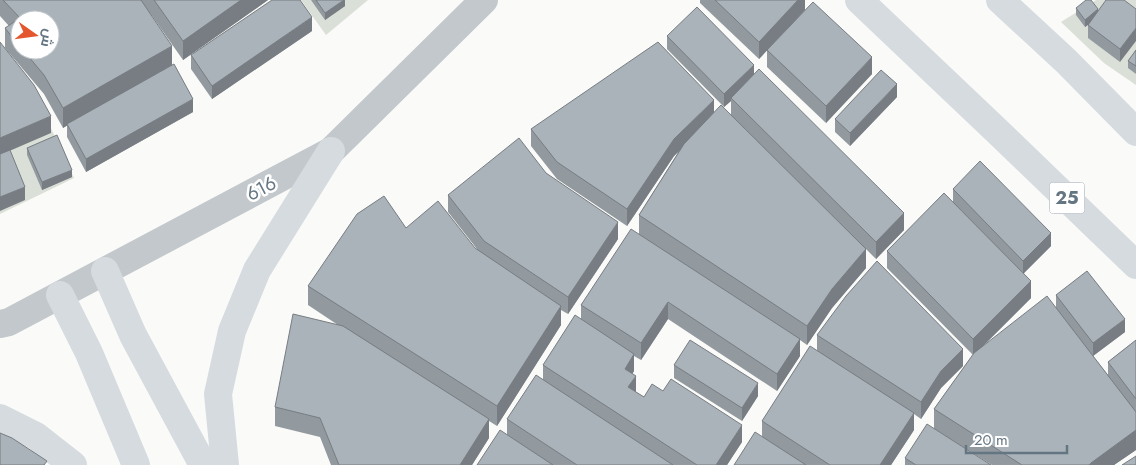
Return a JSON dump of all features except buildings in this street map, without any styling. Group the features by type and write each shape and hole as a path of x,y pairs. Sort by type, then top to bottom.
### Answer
{"main road":[{"name":"25","path":"859,0 1136,266"},
{"path":"1000,0 1066,61 1136,132"},
{"path":"1066,61 1136,103"},
{"path":"225,465 218,394 232,331 257,270 331,151"},
{"path":"105,271 133,335 203,465"},
{"path":"60,295 89,353 136,465"},
{"path":"0,418 36,436 73,465"}],"street":[{"name":"616","path":"0,324 10,322 331,151 484,0"}],"shaded area":[{"path":"301,0 368,0 326,35"},
{"path":"1096,0 1136,0 1136,85 1104,63 1061,22"},
{"path":"0,56 38,100 74,178 0,214"}]}
